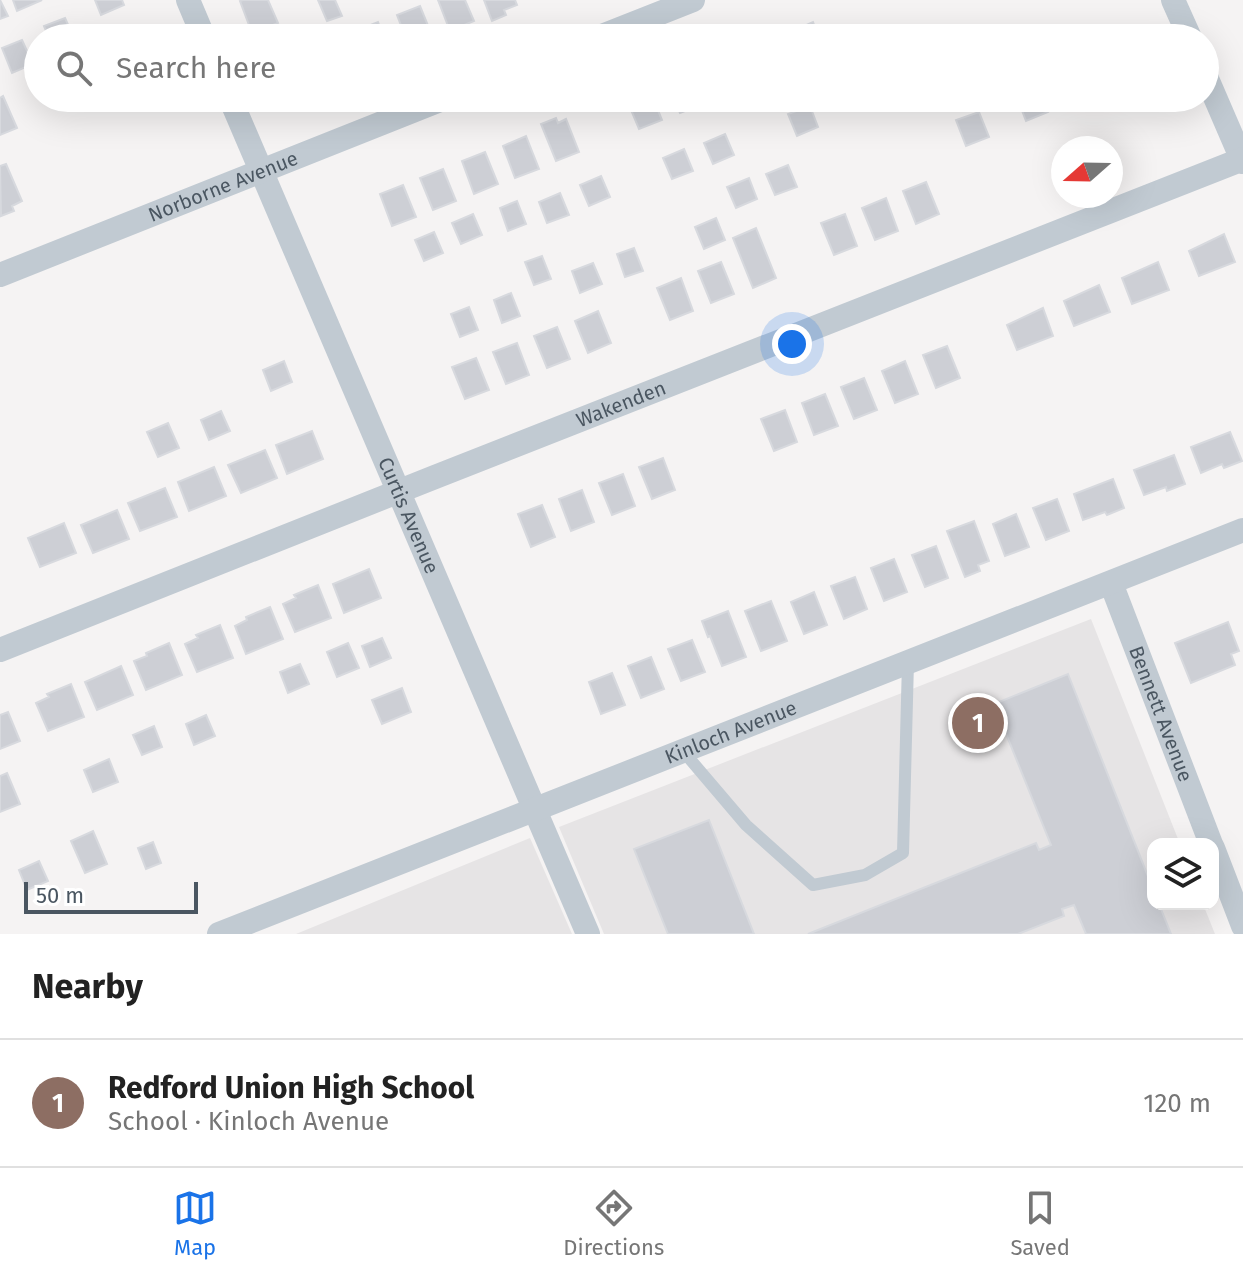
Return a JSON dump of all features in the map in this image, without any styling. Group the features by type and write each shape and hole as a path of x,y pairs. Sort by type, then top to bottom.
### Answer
{"street":[{"path":"188,0 198,24"},
{"path":"632,24 693,0"},
{"path":"1173,0 1184,24"},
{"path":"1219,106 1243,160"},
{"name":"Curtis Avenue","path":"236,112 588,934"},
{"name":"Norborne Avenue","path":"0,275 410,112"},
{"name":"Wakenden","path":"0,650 1243,160"},
{"name":"Kinloch Avenue","path":"223,933 1243,530"},
{"name":"Bennett Avenue","path":"1111,583 1209,838"},
{"name":"Bennett Avenue","path":"1219,864 1243,926"}],"lane":[{"path":"683,751 746,825 813,885 865,875 903,853 908,662"}],"shaded area":[{"path":"1091,619 1178,838 1147,838 1147,910 1205,910 1215,934 604,934 559,827"},
{"path":"530,838 572,934 296,934"}],"building":[{"path":"0,0 8,16 0,19"},
{"path":"13,0 42,0 17,11"},
{"path":"95,0 122,0 124,5 101,15"},
{"path":"268,0 278,23 249,24 240,1"},
{"path":"318,0 335,0 342,16 327,21"},
{"path":"438,0 465,0 474,21 447,24"},
{"path":"484,0 515,0 517,5 504,10 506,15 492,21"},
{"path":"420,6 427,24 401,24 397,15"},
{"path":"65,18 68,24 49,24"},
{"path":"22,40 24,68 12,73 2,48"},
{"path":"3,96 17,128 0,135 0,98"},
{"path":"632,112 659,112 662,120 639,129"},
{"path":"812,112 818,127 797,136 788,114"},
{"path":"979,112 989,137 966,146 956,120"},
{"path":"1023,112 1048,112 1026,121"},
{"path":"556,118 558,123 566,119 579,152 556,161 541,124"},
{"path":"725,134 734,155 713,164 704,143"},
{"path":"526,136 539,169 515,178 503,146"},
{"path":"684,149 693,171 672,179 663,158"},
{"path":"485,152 498,184 474,194 462,161"},
{"path":"6,164 22,201 12,206 14,211 1,216 0,166"},
{"path":"788,165 797,187 775,195 766,174"},
{"path":"443,169 456,201 433,210 420,178"},
{"path":"601,176 610,197 589,206 580,185"},
{"path":"749,178 757,199 736,208 727,187"},
{"path":"926,182 939,214 916,224 903,191"},
{"path":"403,185 416,217 392,226 380,194"},
{"path":"560,193 569,215 547,223 539,202"},
{"path":"886,198 898,231 875,240 862,208"},
{"path":"517,201 526,224 508,231 500,208"},
{"path":"473,214 482,235 461,244 452,223"},
{"path":"845,214 857,246 834,255 821,223"},
{"path":"716,218 725,240 704,249 695,227"},
{"path":"756,228 776,278 753,288 733,238"},
{"path":"434,232 443,253 424,261 415,240"},
{"path":"1224,234 1235,262 1199,276 1189,251"},
{"path":"634,248 643,271 625,277 617,254"},
{"path":"542,256 551,279 534,285 525,262"},
{"path":"721,262 734,294 711,303 698,271"},
{"path":"1158,262 1169,290 1132,304 1122,278"},
{"path":"593,263 602,284 580,293 572,271"},
{"path":"681,278 693,311 670,320 657,288"},
{"path":"1099,285 1110,312 1074,326 1064,301"},
{"path":"511,293 520,316 502,323 494,300"},
{"path":"469,307 478,330 460,337 451,314"},
{"path":"1043,308 1053,336 1017,350 1007,325"},
{"path":"598,311 611,343 588,353 575,321"},
{"path":"557,327 570,359 547,368 534,336"},
{"path":"517,343 529,375 506,384 493,352"},
{"path":"947,346 960,378 936,388 923,355"},
{"path":"476,358 489,390 465,399 452,367"},
{"path":"284,361 292,382 271,391 263,370"},
{"path":"905,361 918,394 895,403 882,371"},
{"path":"864,378 877,410 854,419 841,387"},
{"path":"825,394 838,426 814,435 802,403"},
{"path":"785,410 797,442 774,451 761,419"},
{"path":"221,411 230,431 209,440 201,420"},
{"path":"168,423 179,448 158,457 147,432"},
{"path":"312,431 323,459 287,474 276,445"},
{"path":"1230,432 1242,461 1224,468 1222,464 1201,473 1191,447"},
{"path":"265,450 277,478 241,493 228,465"},
{"path":"1174,455 1185,484 1144,495 1134,470"},
{"path":"663,458 675,490 652,499 639,467"},
{"path":"214,467 226,496 189,511 178,482"},
{"path":"623,474 635,506 612,515 599,483"},
{"path":"1113,479 1124,508 1083,520 1074,494"},
{"path":"165,488 177,517 140,531 128,503"},
{"path":"582,490 594,522 571,531 559,499"},
{"path":"1057,499 1069,531 1046,540 1033,508"},
{"path":"542,505 555,537 531,547 518,514"},
{"path":"117,510 129,539 93,553 81,525"},
{"path":"1016,514 1029,547 1005,556 993,524"},
{"path":"974,521 989,561 978,565 980,571 965,577 947,531"},
{"path":"64,523 76,553 40,567 28,538"},
{"path":"936,546 948,578 925,587 912,555"},
{"path":"894,559 907,592 884,601 871,568"},
{"path":"369,569 381,598 344,613 333,584"},
{"path":"855,577 867,609 844,619 831,586"},
{"path":"318,585 331,618 295,632 283,604 296,598 294,595"},
{"path":"814,592 827,625 804,634 791,602"},
{"path":"771,601 787,641 761,651 745,611"},
{"path":"270,607 283,639 246,654 235,626 247,620 246,617"},
{"path":"728,611 746,657 722,666 702,621"},
{"path":"1228,622 1239,651 1231,654 1235,665 1191,683 1175,643"},
{"path":"220,625 233,658 197,672 185,644 198,638 196,635"},
{"path":"382,638 391,658 370,667 362,646"},
{"path":"692,640 705,672 681,681 668,649"},
{"path":"169,643 182,675 146,690 134,661"},
{"path":"348,643 359,668 337,677 327,652"},
{"path":"651,657 664,689 641,698 628,666"},
{"path":"300,664 309,684 288,693 280,672"},
{"path":"121,666 133,695 97,710 85,682"},
{"path":"612,673 625,705 601,714 589,682"},
{"path":"1068,674 1147,874 1147,910 1161,910 1171,934 1086,934 1074,905 1062,909 1064,916 1018,934 808,934 1036,843 1039,850 1051,845 994,704"},
{"path":"71,684 84,717 48,731 36,703 49,697 47,694"},
{"path":"402,688 411,712 382,724 372,700"},
{"path":"8,712 20,741 0,749 0,715"},
{"path":"206,715 215,736 194,745 186,724"},
{"path":"154,726 162,747 142,755 133,735"},
{"path":"109,759 118,782 93,792 84,770"},
{"path":"7,773 20,804 0,812 0,776"},
{"path":"709,820 754,934 668,934 634,849"},
{"path":"93,831 107,864 85,873 71,841"},
{"path":"153,842 161,863 146,869 138,848"},
{"path":"39,861 48,881 27,890 19,870"}],"place":[{"name":"Redford Union High School","path":"978,723"}]}
